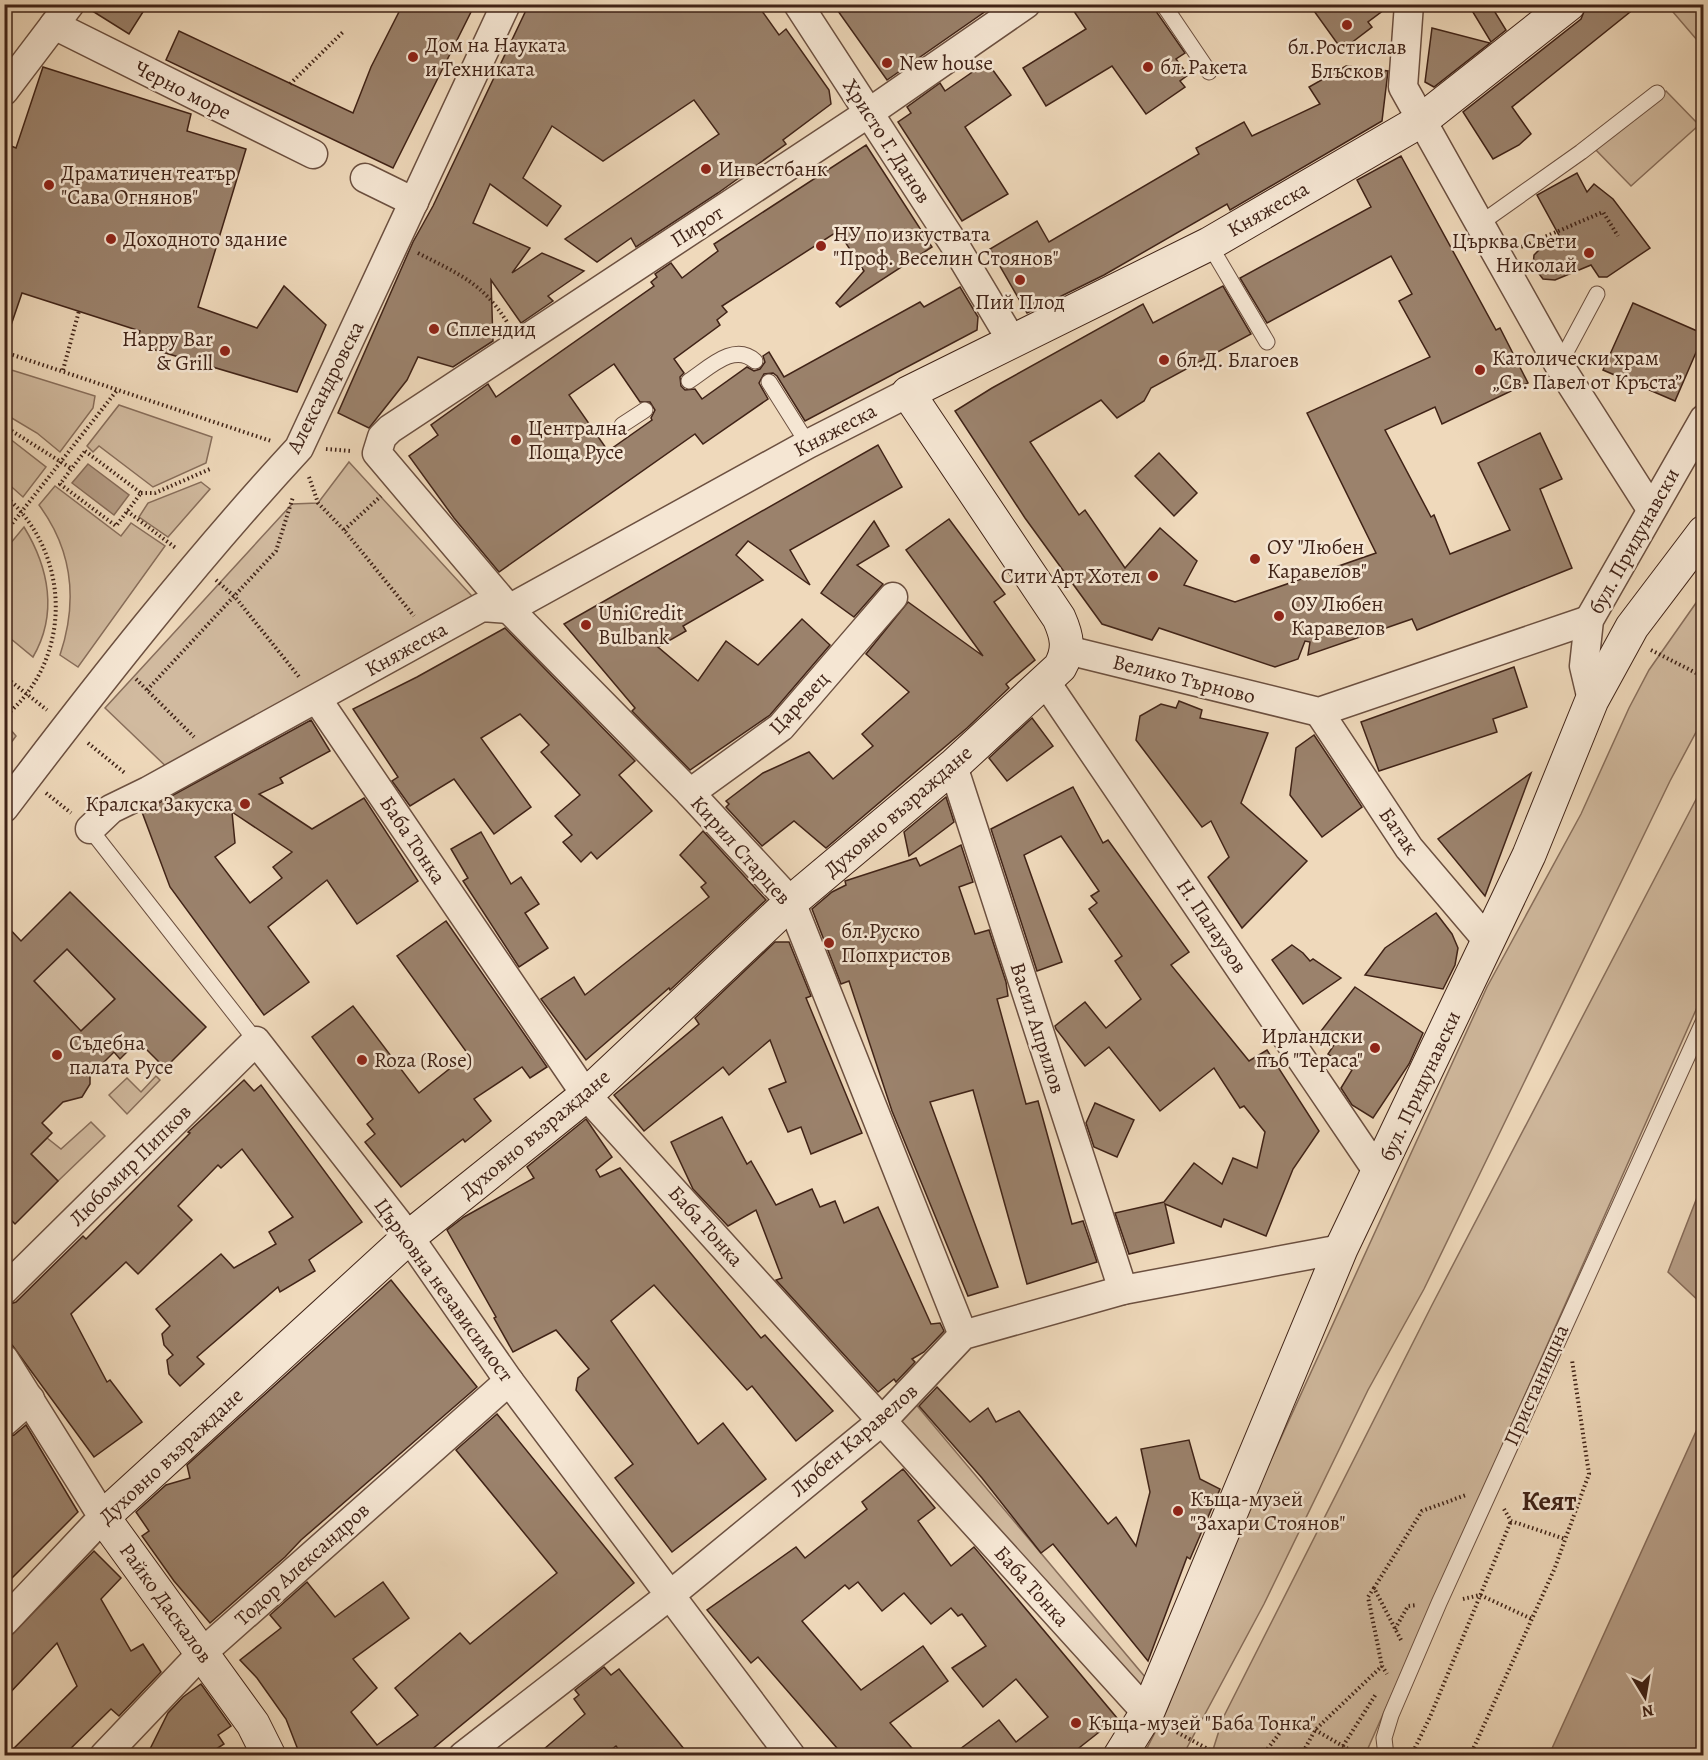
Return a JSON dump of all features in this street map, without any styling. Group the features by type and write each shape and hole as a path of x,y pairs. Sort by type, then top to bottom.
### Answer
{"street":[{"name":"Александровска","path":"4,808 115,660 298,448 506,4"},
{"name":"Христо Г. Данов","path":"798,4 870,112 1012,341"},
{"name":"Пирот","path":"376,453 382,437 390,429 870,112 1026,4"},
{"path":"1409,4 1402,87 1559,365 1651,508"},
{"name":"Княжеска","path":"90,829 111,809 210,756 322,707 430,636 482,607 510,609 808,444 1209,244 1422,120 1569,4"},
{"path":"7,83 62,15"},
{"name":"Черно море","path":"62,15 313,154"},
{"path":"365,178 414,202"},
{"path":"908,393 1059,618 1066,635 1067,650"},
{"name":"бул. Придунавски","path":"1120,1755 1155,1719 1341,1249 1530,855 1592,700 1584,666 1589,620 1651,508 1704,419"},
{"name":"Кирил Старцев","path":"376,453 510,609 690,793 792,902 963,1335"},
{"path":"1592,700 1632,627 1704,532"},
{"name":"Царевец","path":"690,793 781,727 893,597"},
{"path":"1319,712 1589,620"},
{"name":"Духовно възраждане","path":"4,1622 103,1517 409,1238 586,1095 792,902 953,766 1060,667 1067,650"},
{"name":"Велико Търново","path":"1067,650 1319,712"},
{"name":"Н. Палаузов","path":"1045,681 1378,1172"},
{"name":"Баба Тонка","path":"322,707 586,1095 1155,1719"},
{"name":"Батак","path":"1319,712 1409,848 1488,942"},
{"name":"Васил Априлов","path":"953,766 1123,1290"},
{"name":"Църковна независимост","path":"256,1041 409,1238 508,1381 791,1755"},
{"name":"Любомир Пипков","path":"4,1290 256,1041"},
{"path":"963,1335 1123,1290 1341,1249"},
{"name":"Любен Каравелов","path":"463,1755 669,1596 882,1421 963,1335"},
{"name":"Райко Даскалов","path":"4,1359 103,1517 253,1724 269,1755"},
{"name":"Тодор Александров","path":"105,1755 202,1653 508,1381"},
{"path":"4,1422 30,1400"}],"lane":[{"path":"1163,4 1209,72"},
{"path":"1478,225 1581,152 1657,93"},
{"path":"1209,244 1267,342"},
{"path":"1559,365 1597,294"},
{"path":"689,381 724,358 738,352 748,355 755,361"},
{"path":"769,382 808,444"},
{"path":"622,425 645,410"},
{"name":"Църковна независимост","path":"90,829 256,1041"},
{"name":"Пристанищна","path":"1386,1755 1384,1738 1399,1695 1563,1324 1704,1020"}],"path":[{"path":"290,84 343,32"},
{"path":"1498,260 1528,242 1604,212 1618,237"},
{"path":"1609,235 1615,231"},
{"path":"396,242 476,284 494,300 519,342"},
{"path":"63,370 79,311"},
{"path":"4,352 63,370 228,429 298,448 376,453"},
{"path":"4,534 63,462 118,389"},
{"path":"4,426 72,469"},
{"path":"298,448 318,503 344,530 430,636"},
{"path":"141,493 116,526 60,484 85,451 141,493 155,493 210,469"},
{"path":"344,530 400,479"},
{"path":"147,690 276,551 293,493"},
{"path":"4,495 35,530 49,560 56,592 57,614 48,656 39,676 27,694 4,717"},
{"path":"127,511 235,597 322,707"},
{"path":"1647,649 1704,677"},
{"path":"115,660 210,756"},
{"path":"27,778 90,829"},
{"path":"1470,1755 1532,1618 1589,1474 1576,1378 1563,1324"},
{"path":"1399,1695 1382,1666 1368,1597 1422,1511 1490,1486 1511,1521 1565,1539"},
{"path":"1412,1755 1511,1521"},
{"path":"1374,1588 1413,1663"},
{"path":"1439,1603 1480,1595 1532,1618"},
{"path":"1300,1755 1315,1730 1382,1666"},
{"path":"1342,1746 1388,1676"},
{"path":"1155,1719 1221,1755"},
{"path":"1262,1755 1289,1721 1315,1730 1360,1755"}],"shaded area":[{"path":"1667,5 1703,5 1703,47"},
{"path":"1666,91 1699,125 1631,186 1594,148"},
{"path":"5,368 95,396 93,408 60,452 37,433 5,414"},
{"path":"119,405 212,437 206,463 153,487 99,446 93,452 87,446"},
{"path":"5,435 46,467 23,497 5,481"},
{"path":"349,462 482,607 175,775 105,708 292,504 318,503"},
{"path":"88,464 129,495 114,515 72,483"},
{"path":"201,482 210,489 168,537 139,517 148,503"},
{"path":"55,486 121,536 131,523 165,546 78,667 60,655 69,615 69,577 59,540 39,505"},
{"path":"24,527 39,559 47,591 46,624 33,657 5,634 5,550"},
{"path":"1703,593 1703,719 1670,781 1424,1289 1368,1390 1264,1604 1183,1755 1127,1756 1133,1744 1147,1748 1168,1707 1206,1602 1487,987 1581,814 1629,708 1649,670"},
{"path":"5,723 16,736 5,751"},
{"path":"1703,786 1703,994 1365,1755 1211,1756 1223,1718 1432,1305"},
{"path":"67,949 115,999 70,1041 67,1016 34,981"},
{"path":"156,1076 160,1080 127,1114 109,1095 127,1078 141,1092"},
{"path":"91,1122 105,1136 58,1181 31,1154 47,1138 61,1149"},
{"path":"1703,1182 1704,1305 1668,1272"},
{"path":"908,1395 1156,1690 1149,1709 870,1427"},
{"path":"1703,1416 1703,1755 1549,1755"}],"building":[{"path":"86,4 148,4 129,34 86,7"},
{"path":"403,4 475,4 393,168 166,60 179,31 353,113 371,67"},
{"path":"529,4 757,4 779,35 786,29 829,90 831,104 783,140 786,144 718,193 636,247 631,238 597,262 565,239 719,134 694,100 603,161 552,126 523,178 561,206 547,226 490,184 473,223 530,248 512,273 542,253 584,271 548,296 553,301 521,323 491,280 493,341 453,367 418,357 407,380 369,428 338,413 413,242 433,206"},
{"path":"833,4 996,4 887,80"},
{"name":"бл.Ракета","path":"1069,4 1151,4 1185,53 1176,59 1188,75 1180,81 1185,87 1146,114 1112,66 1046,106 1023,68 1086,29"},
{"name":"бл.Ростислав Блъсков","path":"1309,4 1392,4 1368,22 1372,27 1342,50"},
{"path":"1468,4 1490,4 1506,30 1491,42"},
{"path":"1587,4 1640,4 1512,107 1531,134 1519,145 1493,159 1463,112 1581,19"},
{"path":"1432,28 1490,43 1434,87 1425,82"},
{"path":"987,62 1011,95 965,127 1008,194 962,221 898,122 911,113 907,107 940,83 945,91"},
{"path":"1346,66 1388,71 1382,121 1230,210 1227,204 1104,275 1027,313 990,249 1037,221 1049,242 1199,154 1196,148 1244,122 1252,136 1320,104 1309,87"},
{"name":"Доходното здание","path":"43,67 191,114 187,131 246,149 198,307 257,328 284,286 326,325 297,392 135,344 140,331 22,293 8,334 4,333 4,143 16,148"},
{"path":"866,145 932,247 840,307 836,303 864,271 838,231 722,306 727,312 717,320 720,325 674,359 684,373 680,377 681,386 685,390 695,389 702,399 747,367 754,371 760,369 765,362 763,356 769,352 784,377 920,302 924,307 960,287 978,317 977,330 805,421 777,376 773,373 764,374 759,383 768,399 703,444 695,434 499,572 454,518 409,456 438,435 431,425 488,384 496,397 654,286 651,282 657,277 655,274 671,263 682,278 718,251 714,244","holes":["614,364 640,402 650,402 655,410 652,420 608,451 569,395"]},
{"path":"1401,156 1496,330 1500,328 1528,383 1442,424 1435,407 1385,430 1431,517 1434,515 1450,554 1510,530 1478,463 1540,433 1562,479 1540,489 1572,568 1417,630 1412,619 1308,655 1310,642 1305,641 1298,659 1275,667 1159,628 1152,640 1102,624 1025,518 955,411 1143,304 1153,323 1223,286 1251,334 1151,388 1144,401 1117,418 1101,400 1030,442 1079,515 1085,510 1125,568 1160,528 1197,561 1184,585 1235,602 1376,553 1307,413 1430,357 1399,301 1412,294 1391,256 1267,323 1240,278 1371,207 1357,180"},
{"path":"1577,173 1587,192 1594,184 1613,199 1650,248 1607,277 1599,277 1591,265 1555,280 1543,279 1533,266 1534,255 1542,247 1561,239 1537,195"},
{"path":"1633,303 1704,334 1675,401 1603,370"},
{"path":"878,445 902,487 790,550 810,585 748,541 736,555 763,580 683,626 686,631 658,647 698,681 726,641 758,665 802,619 830,645 770,715 690,770 632,711 635,708 564,624"},
{"path":"1159,453 1197,493 1174,516 1135,476"},
{"path":"949,519 1005,594 994,602 1035,660 1006,684 1009,688 967,728 826,848 794,821 762,846 726,807 729,804 726,801 763,773 809,752 833,779 873,746 862,734 909,692 866,654 908,602 983,656 906,550"},
{"path":"874,521 889,546 857,565 883,584 854,617 821,593"},
{"path":"505,628 635,761 619,775 652,811 597,859 591,852 581,862 563,842 572,835 555,816 580,795 541,752 549,745 520,714 481,738 531,807 494,834 454,779 410,806 392,781 398,777 353,709 417,677"},
{"path":"1514,667 1527,707 1493,719 1497,732 1379,771 1361,722"},
{"path":"1179,701 1202,710 1200,718 1268,733 1241,803 1307,861 1242,928 1208,877 1229,857 1211,821 1202,827 1136,740 1140,716 1161,704 1176,708"},
{"path":"1032,718 1053,746 1007,781 989,758"},
{"path":"311,720 330,751 280,778 283,783 259,794 312,829 364,798 418,881 357,924 327,880 268,927 309,982 264,1015 170,887 142,812","holes":["232,812 292,852 273,867 282,878 250,903 215,857 235,843"]},
{"path":"1314,735 1362,807 1322,837 1290,795 1296,748"},
{"path":"1531,773 1485,896 1438,839"},
{"path":"1073,787 1103,843 1108,840 1189,952 1171,965 1249,1061 1267,1050 1319,1131 1293,1169 1266,1236 1224,1219 1221,1227 1165,1204 1174,1243 1129,1254 1115,1213 1164,1202 1194,1163 1222,1184 1233,1158 1257,1168 1265,1132 1244,1106 1240,1108 1214,1068 1160,1111 1109,1047 1085,1066 1056,1029 1055,1026 1085,1002 1106,1028 1141,999 1115,961 1122,956 1089,909 1097,903 1091,896 1099,891 1061,836 1024,855 1062,962 1037,971 991,829"},
{"path":"946,797 954,822 909,856 904,832"},
{"path":"703,831 766,900 670,990 669,988 586,1060 541,999 574,977 585,995 709,897 701,887 706,883 680,855"},
{"path":"481,832 511,884 521,877 539,904 525,913 548,948 519,967 463,881 468,878 451,849"},
{"path":"961,845 973,882 959,887 975,934 989,930 1006,982 1008,996 997,999 1026,1104 1038,1101 1072,1224 1083,1221 1097,1262 1027,1284 973,1090 930,1102 998,1287 968,1296 892,1111 849,981 841,984 812,909 832,892 846,885 845,881 916,858 920,866"},
{"name":"Съдебна палата Русе","path":"70,892 206,1027 165,1068 138,1041 120,1059 114,1052 90,1076 90,1084 82,1097 63,1102 42,1123 52,1133 31,1154 58,1181 15,1224 4,1213 4,923 21,941","holes":["67,949 115,999 81,1031 34,981"]},
{"path":"1436,913 1452,934 1458,948 1455,965 1443,989 1365,975 1385,948"},
{"path":"446,921 547,1067 530,1078 522,1067 474,1099 491,1121 465,1142 463,1139 401,1187 365,1142 375,1134 367,1124 373,1119 312,1037 353,1006 419,1093 468,1054 397,956"},
{"path":"775,942 789,942 811,996 806,998 862,1133 811,1154 801,1127 788,1132 769,1089 786,1082 770,1040 729,1075 723,1067 644,1131 614,1095 699,1024 695,1018"},
{"path":"1292,945 1310,961 1313,959 1341,978 1303,1004 1272,960"},
{"name":"Ирландски пъб \"Тераса\"","path":"1355,987 1423,1033 1409,1064 1373,1118 1352,1105 1341,1088 1352,1070 1328,1054 1336,1042 1321,1031"},
{"path":"244,1080 254,1091 261,1085 362,1222 309,1260 315,1271 280,1292 278,1287 197,1357 204,1364 180,1386 169,1374 167,1360 173,1355 164,1345 162,1334 170,1326 156,1309 221,1254 234,1268 276,1244 269,1232 293,1217 242,1149 221,1168 218,1165 178,1206 192,1220 138,1274 126,1262 71,1314 107,1382 110,1380 142,1422 94,1457 4,1334 4,1306 16,1302 83,1236 86,1239 190,1133 188,1132"},
{"path":"1095,1103 1134,1120 1117,1157 1094,1147 1086,1123"},
{"path":"722,1117 747,1164 751,1161 776,1205 812,1189 820,1207 835,1201 844,1223 878,1207 931,1324 940,1323 944,1331 924,1352 912,1359 915,1362 896,1382 894,1379 878,1392 776,1280 782,1278 756,1210 728,1226 693,1189 671,1142"},
{"path":"586,1119 612,1157 596,1170 600,1177 620,1168 761,1338 765,1335 833,1411 796,1441 752,1386 747,1390 654,1285 611,1321 698,1444 723,1423 766,1479 672,1552 615,1478 633,1464 576,1390 578,1378 589,1369 556,1330 513,1352 447,1230 464,1217 534,1178 527,1167"},
{"path":"391,1280 477,1387 301,1540 210,1623 174,1581 142,1536 149,1531 136,1512 166,1485 190,1478 187,1465"},
{"path":"937,1387 970,1422 988,1408 996,1422 1019,1411 1108,1524 1116,1517 1136,1546 1150,1492 1141,1449 1189,1440 1200,1479 1220,1489 1190,1559 1187,1557 1148,1661 1053,1544 1041,1553 982,1478 919,1406"},
{"path":"497,1414 634,1583 425,1755 300,1755 286,1719 257,1678 240,1660 281,1628 270,1615 307,1582 335,1617 383,1582 409,1618 353,1659 377,1688 351,1712 377,1745 418,1715 395,1688 460,1633 470,1644 557,1573 456,1450"},
{"path":"26,1425 78,1512 4,1586 4,1438 14,1435"},
{"path":"903,1469 935,1508 918,1521 951,1566 974,1547 1117,1718 1070,1755 952,1755 999,1720 1016,1742 1048,1717 1016,1679 983,1707 952,1668 986,1646 962,1614 958,1616 951,1608 931,1624 904,1593 882,1611 858,1582 849,1589 845,1585 802,1621 861,1690 923,1646 948,1681 890,1723 918,1755 843,1755 758,1657 751,1663 707,1610 796,1547 805,1558 867,1509 862,1502"},
{"path":"94,1551 121,1578 101,1599 131,1651 143,1644 161,1672 119,1716 111,1709 64,1755 7,1755 77,1686 57,1643 4,1699 4,1642"},
{"path":"604,1667 611,1675 619,1669 689,1755 623,1755 616,1746 604,1755 537,1755 585,1714 574,1699 579,1695 575,1690"},
{"path":"201,1684 231,1726 218,1735 224,1744 207,1755 147,1755 168,1713 183,1697"}],"place":[{"name":"бл.Ростислав Блъсков","path":"1347,25"},
{"name":"Дом на Науката и Техниката","path":"413,57"},
{"name":"New house","path":"887,63"},
{"name":"бл.Ракета","path":"1148,67"},
{"name":"Инвестбанк","path":"706,169"},
{"name":"Драматичен театър \"Сава Огнянов\"","path":"49,185"},
{"name":"Доходното здание","path":"111,239"},
{"name":"НУ по изкуствата \"Проф. Веселин Стоянов\"","path":"821,246"},
{"name":"Църква Свети Николай","path":"1589,253"},
{"name":"Пий Плод","path":"1020,280"},
{"name":"Сплендид","path":"434,329"},
{"name":"Happy Bar & Grill","path":"225,351"},
{"name":"бл.Д. Благоев","path":"1164,360"},
{"name":"Католически храм „Св. Павел от Кръста”","path":"1480,370"},
{"name":"Централна Поща Русе","path":"516,440"},
{"name":"ОУ \"Любен Каравелов\"","path":"1255,559"},
{"name":"Сити Арт Хотел","path":"1153,576"},
{"name":"ОУ Любен Каравелов","path":"1279,616"},
{"name":"UniCredit Bulbank","path":"586,625"},
{"name":"Кралска Закуска","path":"245,804"},
{"name":"бл.Руско Попхристов","path":"829,943"},
{"name":"Ирландски пъб \"Тераса\"","path":"1375,1048"},
{"name":"Съдебна палата Русе","path":"57,1055"},
{"name":"Roza (Rose)","path":"362,1060"},
{"name":"Къща-музей \"Захари Стоянов\"","path":"1178,1511"},
{"name":"Къща-музей \"Баба Тонка\"","path":"1076,1723"}],"district":[{"name":"Кеят","path":"1549,1501"}]}
